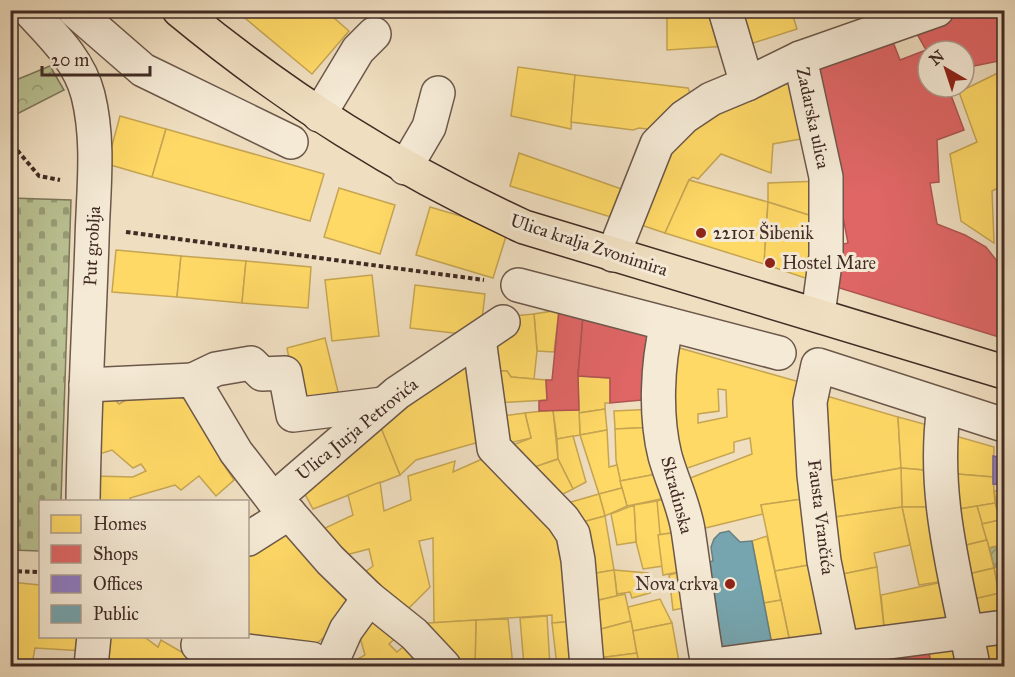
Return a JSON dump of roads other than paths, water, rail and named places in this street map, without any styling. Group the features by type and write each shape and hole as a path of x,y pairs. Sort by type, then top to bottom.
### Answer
{"main road":[{"name":"Ulica kralja Zvonimira","path":"183,12 318,115 453,195 524,227 1005,372"}],"street":[{"name":"Put groblja","path":"28,10 63,46 77,68 88,96 96,186 92,227 83,500"},
{"path":"74,10 143,70 291,142"},
{"path":"725,10 747,84"},
{"path":"800,58 937,10"},
{"path":"318,115 358,50 374,34"},
{"name":"Zadarska ulica","path":"613,255 657,144 684,117 711,99 800,58 826,177 826,256 818,314"},
{"path":"405,168 429,126 438,93"},
{"path":"587,666 578,560 573,534 563,519 494,448 509,308 667,324 779,353"},
{"name":"Ulica Jurja Petrovića","path":"249,538 383,404 509,308"},
{"name":"Skradinska","path":"667,324 662,342 661,435 688,528 707,666"},
{"path":"86,385 193,380 216,369 251,363 262,374 285,373 293,415 383,404"},
{"name":"Fausta Vrančića","path":"848,657 840,639 818,518 810,402 818,365 944,406"},
{"path":"193,380 236,452 281,506 330,560 369,598 414,634 444,666"},
{"path":"973,666 942,510 939,472 944,406 1005,425"},
{"path":"330,666 346,630 369,598"},
{"path":"707,666 848,657 966,631 1005,627"},
{"path":"91,666 94,638"},
{"path":"197,649 312,659 318,666"}],"place":[{"name":"22101 Šibenik","path":"701,233"},
{"name":"Hostel Mare","path":"770,263"},
{"name":"Nova crkva","path":"730,584"}]}
